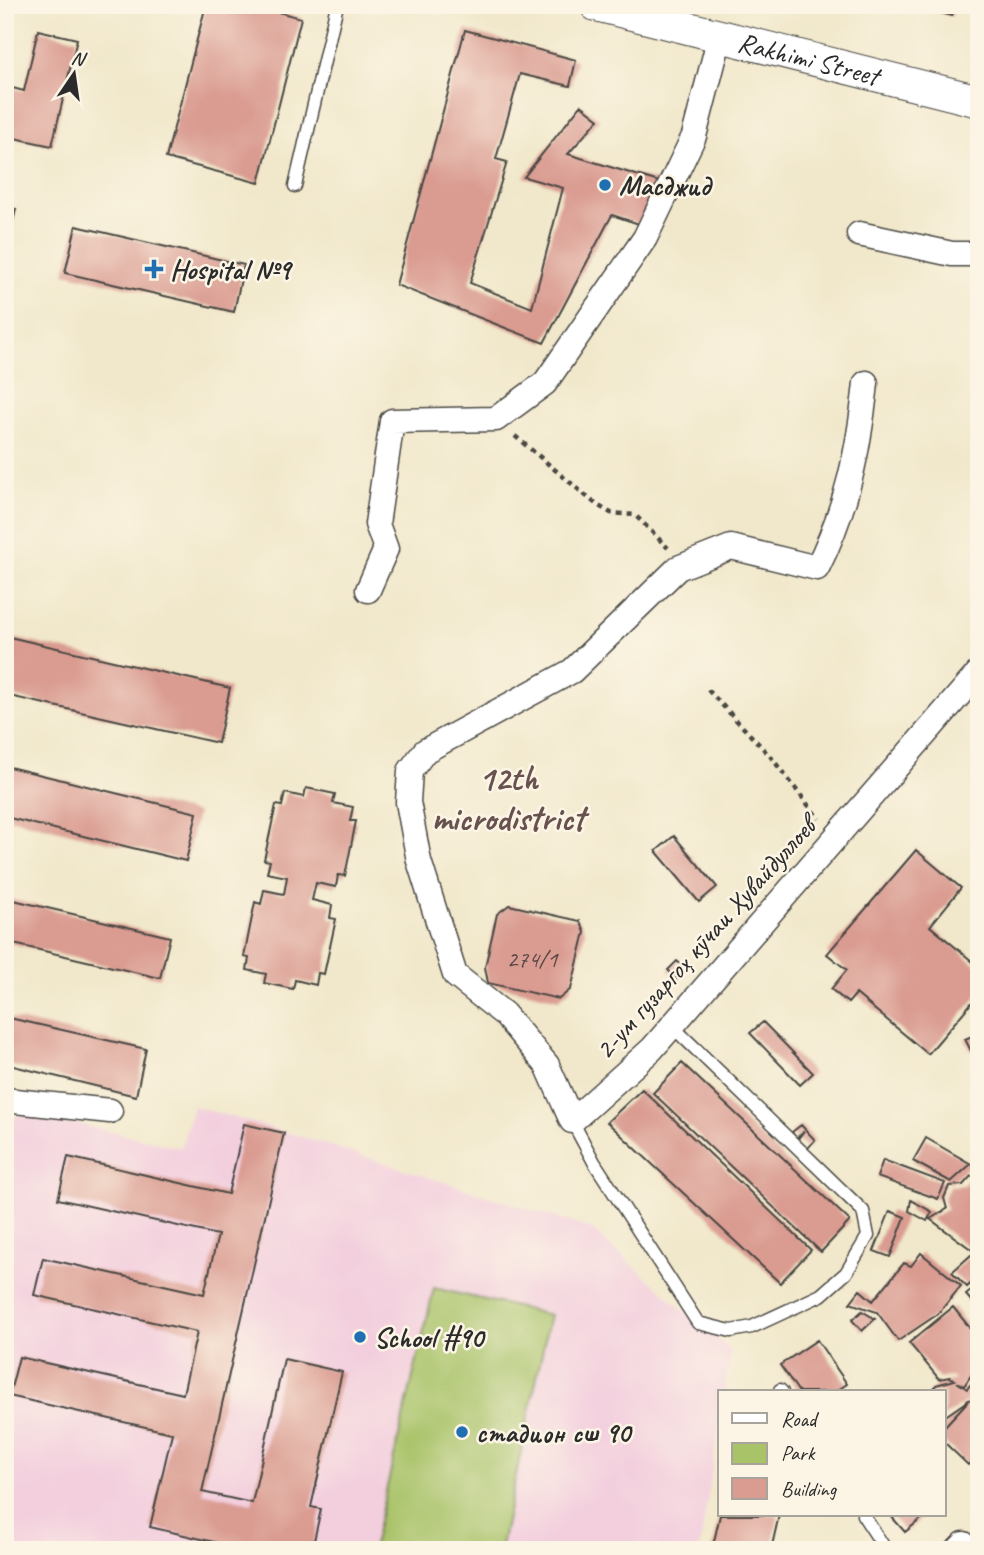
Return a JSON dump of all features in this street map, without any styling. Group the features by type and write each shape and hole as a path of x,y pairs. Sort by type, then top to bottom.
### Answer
{"street":[{"name":"Rakhimi Street","path":"599,6 979,101"},
{"path":"368,590 386,549 377,524 392,421 496,419 545,383 645,238 694,136 720,36"},
{"path":"859,234 952,254 979,254"},
{"path":"572,1121 547,1065 504,1014 455,975 419,861 408,802 410,771 425,751 572,671 684,565 731,547 817,568 833,537 859,451 866,383"},
{"name":"2-ум гузаргоҳ кӯчаи Ҳувайдуллоев","path":"572,1121 653,1049 979,672"},
{"path":"5,1100 110,1111"},
{"path":"958,1550 964,1544 968,1550"}],"lane":[{"path":"295,186 337,5"},
{"path":"572,1121 594,1162 698,1323 731,1331 752,1327 821,1295 846,1273 867,1236 863,1211 672,1026"},
{"path":"864,1516 886,1550"}],"path":[{"path":"510,408 511,432 527,447 597,505 611,513 635,515 684,565"},
{"path":"708,690 771,757 834,839"}],"shaded area":[{"name":"School #90","path":"193,1106 296,1135 591,1229 731,1351 724,1390 718,1390 718,1434 699,1550 5,1550 5,1122 27,1112 181,1148"}],"green space":[{"name":"стадион сш 90","path":"434,1288 550,1315 500,1550 372,1550"}],"building":[{"path":"206,5 252,5 301,18 259,183 166,158"},
{"path":"912,5 955,5 952,16"},
{"path":"38,30 77,39 52,146 5,136 5,86 24,91"},
{"name":"Масджид","path":"465,30 576,60 570,86 520,74 496,159 507,162 470,283 532,308 563,188 524,177 581,105 599,119 568,154 659,182 642,225 612,215 544,343 396,285"},
{"path":"5,207 16,209 6,251 5,251"},
{"name":"Hospital №9","path":"76,226 244,265 234,312 65,273"},
{"path":"5,636 230,688 218,743 5,695"},
{"path":"5,766 197,813 186,861 5,817"},
{"path":"306,788 335,794 333,803 353,807 350,821 356,821 345,876 338,875 336,887 316,883 312,900 332,905 330,918 336,919 324,974 318,973 316,985 295,980 293,989 264,983 266,974 247,970 249,958 244,957 255,902 261,904 264,890 284,894 287,877 267,873 270,861 264,860 276,805 282,806 285,793 304,797"},
{"path":"674,836 717,887 699,902 656,851"},
{"path":"916,850 961,888 930,926 979,967 979,994 928,1054 856,994 848,1003 831,989 847,970 827,954"},
{"path":"5,898 170,937 160,978 5,942"},
{"path":"509,905 580,921 585,932 571,989 559,999 488,983 485,967 497,914"},
{"path":"677,961 686,969 677,979 668,970"},
{"path":"5,1017 146,1049 136,1096 5,1064"},
{"path":"763,1022 813,1073 800,1085 750,1033"},
{"path":"979,1033 979,1048 971,1051 965,1039"},
{"path":"682,1063 850,1221 821,1252 653,1093"},
{"path":"642,1089 811,1250 780,1283 607,1122"},
{"path":"244,1124 284,1133 202,1492 252,1503 284,1359 342,1372 311,1507 321,1509 312,1550 248,1550 150,1527 172,1433 9,1396 19,1357 183,1394 197,1332 34,1295 43,1258 204,1294 218,1235 58,1199 68,1157 228,1194"},
{"path":"801,1125 815,1140 807,1149 797,1140 804,1131 796,1138 792,1132"},
{"path":"926,1138 971,1164 951,1182 913,1161"},
{"path":"883,1160 945,1183 938,1199 877,1177"},
{"path":"971,1176 979,1182 979,1255 930,1219 947,1209 944,1198 949,1186 963,1185"},
{"path":"911,1200 932,1212 927,1221 909,1211"},
{"path":"890,1211 905,1217 890,1257 874,1251"},
{"path":"921,1253 961,1286 938,1314 898,1341 877,1312 850,1303 860,1290 873,1301 904,1263 911,1266"},
{"path":"971,1255 979,1264 979,1276 967,1287 952,1272"},
{"path":"979,1284 979,1310 966,1295"},
{"path":"953,1307 979,1339 979,1363 964,1386 957,1382 967,1389 975,1379 979,1382 979,1406 973,1402 979,1408 979,1455 968,1465 946,1444 946,1425 970,1399 946,1416 946,1390 932,1390 936,1385 955,1380 950,1377 939,1379 909,1343"},
{"path":"862,1311 875,1319 862,1331 852,1320"},
{"path":"817,1340 847,1384 838,1390 798,1390 780,1365"},
{"path":"720,1516 779,1516 771,1550 712,1550"},
{"path":"891,1516 925,1516 905,1532"}],"place":[{"name":"Масджид","path":"605,185"},
{"name":"Hospital №9","path":"154,269"},
{"name":"School #90","path":"360,1337"},
{"name":"стадион сш 90","path":"462,1432"}],"district":[{"name":"12th microdistrict","path":"508,798"}]}
